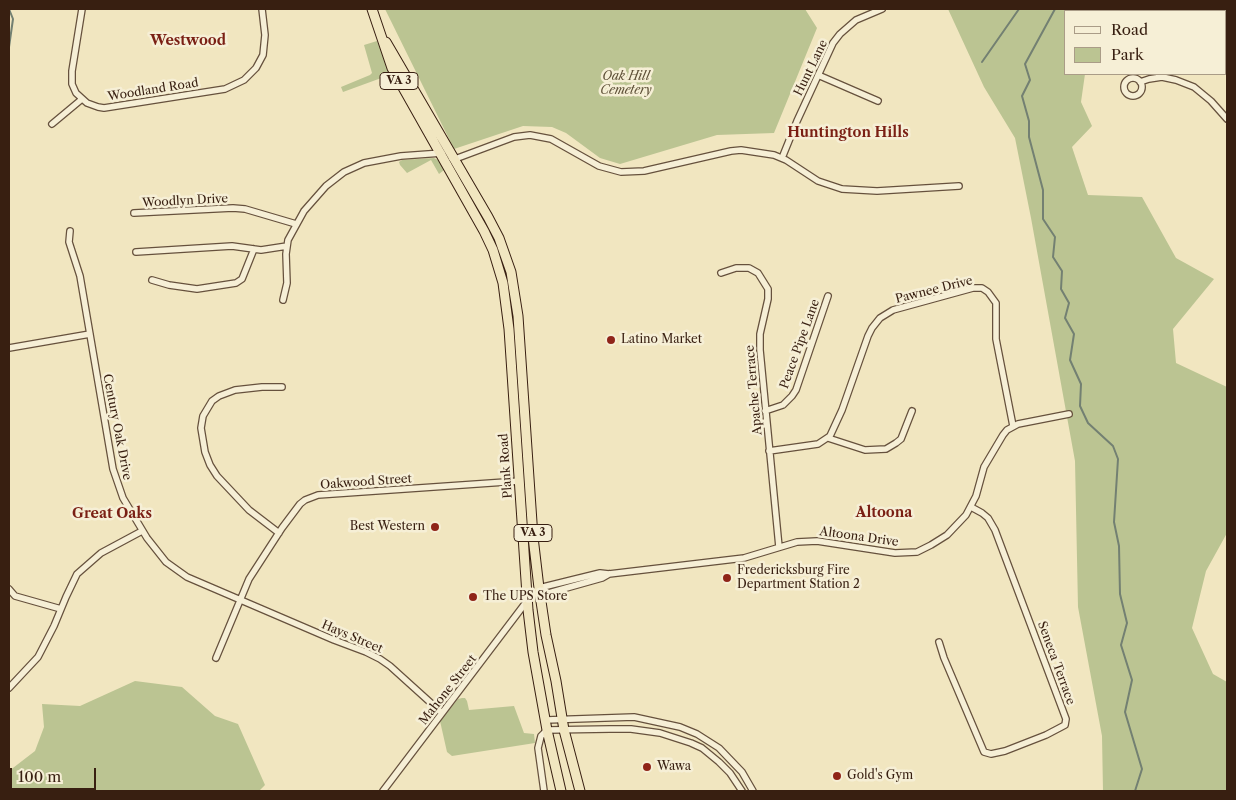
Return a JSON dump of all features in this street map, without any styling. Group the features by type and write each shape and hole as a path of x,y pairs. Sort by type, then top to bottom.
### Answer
{"highway":[{"name":"VA 3","path":"372,9 392,68 440,152"},
{"name":"VA 3","path":"381,35 455,159"},
{"name":"Plank Road","path":"440,152 493,250 501,275 508,309 527,601 533,652 547,730 561,791"},
{"name":"Plank Road","path":"455,159 494,227 511,272 518,316 539,591 564,730 580,791"},
{"path":"515,408 520,425 526,427"},
{"path":"517,444 522,446 528,457"}],"street":[{"path":"52,124 82,99 74,90 71,78 82,9"},
{"name":"Woodland Road","path":"82,99 92,106 104,108 225,89 237,85 251,74 263,55 265,35 262,9"},
{"name":"Hunt Lane","path":"782,158 829,50 840,34 856,20 882,9"},
{"path":"818,75 878,101"},
{"path":"1140,82 1162,78 1176,80 1194,87 1211,101 1227,119"},
{"path":"283,300 287,283 287,246 290,236 296,224 320,192 344,172 364,163 401,156 440,152 455,159 514,137 530,135 551,139 594,164 621,172 644,171 736,150 752,150 782,158 818,181 842,189 876,191 959,186"},
{"name":"Woodlyn Drive","path":"134,213 232,208 245,209 296,224"},
{"name":"Century Oak Drive","path":"70,232 69,242 80,276 113,470 123,498 142,531 166,562 188,577 240,600"},
{"path":"136,252 232,246 244,246 254,250 261,250 287,246"},
{"path":"152,280 169,285 197,289 236,283 242,279 254,250"},
{"name":"Apache Terrace","path":"721,273 736,268 749,268 758,273 768,289 768,299 760,341 778,547"},
{"name":"Pawnee Drive","path":"828,438 839,417 868,336 880,318 893,310 973,288 982,288 988,292 996,303 996,339 1013,426"},
{"name":"Peace Pipe Lane","path":"765,411 783,405 796,390 828,296"},
{"path":"9,348 90,334"},
{"path":"279,533 248,510 217,476 205,452 201,428 203,416 208,406 219,396 235,390 262,387 282,388"},
{"path":"769,451 813,446 828,438 865,450 886,449 901,438 912,411"},
{"path":"1013,426 1038,419 1069,414"},
{"name":"Altoona Drive","path":"539,591 600,573 609,574 735,560 758,555 778,547 807,541 896,554 917,552 947,535 971,507 987,461 1003,435 1013,426"},
{"name":"Oakwood Street","path":"216,658 249,579 300,504 312,497 318,495 520,481"},
{"name":"Seneca Terrace","path":"939,642 984,752 992,754 1005,751 1046,735 1065,725 1066,719 995,530 988,518 971,507"},
{"path":"9,688 38,657 77,574 101,553 142,531"},
{"path":"9,589 14,596 61,609"},
{"path":"527,601 539,591"},
{"name":"Hays Street","path":"240,600 380,659 442,713"},
{"name":"Mahone Street","path":"383,791 527,601"},
{"path":"546,720 634,717 680,727 705,738 722,750 742,772 753,791"},
{"path":"544,791 538,748 541,736 547,730 631,729 660,733 680,738 696,745 713,756 730,773 742,791"}],"green space":[{"name":"Oak Hill Cemetery","path":"385,9 805,9 817,28 774,133 717,135 620,164 600,158 566,133 552,127 523,126 454,149"},
{"path":"948,9 1142,9 1064,10 1064,75 1085,75 1081,102 1092,126 1072,147 1088,195 1142,197 1176,258 1214,279 1173,329 1176,363 1227,387 1227,533 1206,571 1192,628 1213,674 1227,682 1227,791 1103,791 1102,736 1078,607 1075,461 1015,138 984,87"},
{"path":"377,41 394,81 388,84 384,77 343,92 341,87 372,73 364,45"},
{"path":"434,158 438,160 444,170 439,174 431,160 407,173 399,162 402,160"},
{"path":"135,681 182,687 215,716 238,724 265,785 259,791 9,791 9,771 35,751 44,727 42,704 80,706"},
{"path":"465,698 467,701 469,710 514,706 524,733 534,734 535,743 452,756 447,752 440,721 458,699"}],"waterway":[{"path":"9,9 13,19 9,47"},
{"path":"982,62 1019,9"},
{"path":"1055,9 1025,64 1030,80 1022,96 1029,121 1029,137 1043,190 1043,219 1055,237 1053,257 1062,271 1061,289 1069,303 1065,318 1074,334 1070,360 1081,384 1080,406 1088,423 1113,446 1118,459 1114,522 1119,546 1120,594 1127,623 1121,645 1132,680 1125,712 1142,769 1135,791"}],"place":[{"name":"Latino Market","path":"611,340"},
{"name":"Best Western","path":"435,527"},
{"name":"Fredericksburg Fire Department Station 2","path":"727,578"},
{"name":"The UPS Store","path":"473,597"},
{"name":"Wawa","path":"647,767"},
{"name":"Gold's Gym","path":"837,776"}],"district":[{"name":"Westwood","path":"188,41"},
{"name":"Huntington Hills","path":"848,133"},
{"name":"Altoona","path":"884,513"},
{"name":"Great Oaks","path":"112,514"}]}
